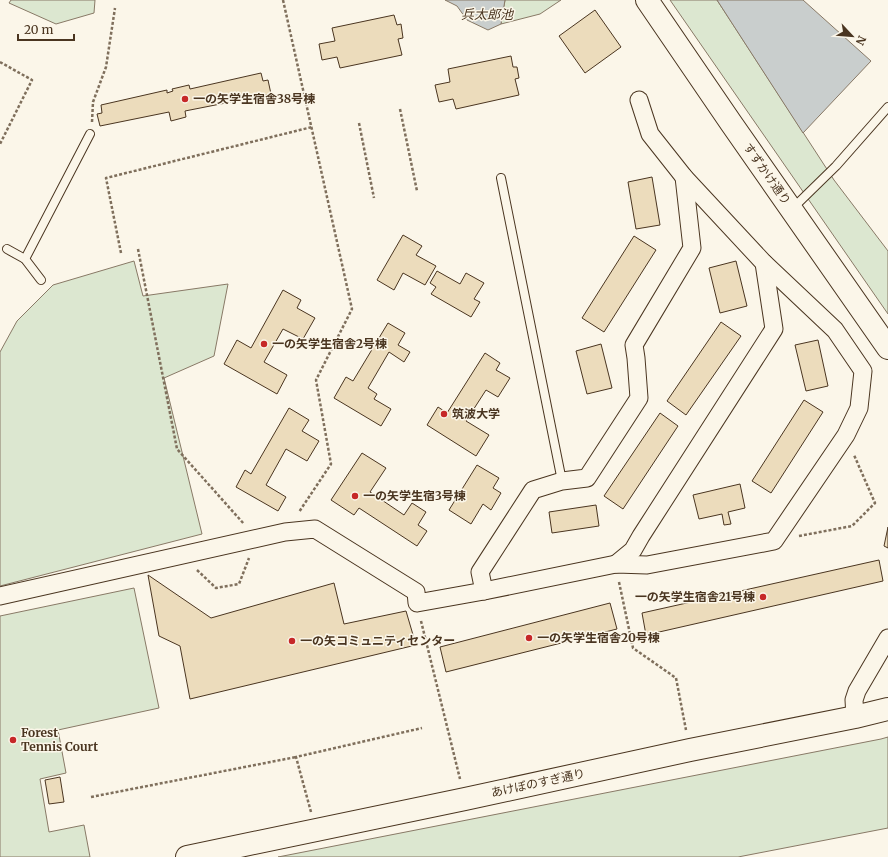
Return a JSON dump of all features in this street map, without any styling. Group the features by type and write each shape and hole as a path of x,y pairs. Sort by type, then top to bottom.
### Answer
{"street":[{"name":"すずかけ通り","path":"647,0 888,348"},
{"path":"0,596 285,532 315,529 416,592 417,603 616,564 647,565 774,541 846,435 859,408 863,371 835,330 764,263 684,177 650,134 639,100"},
{"path":"484,591 480,572 533,490 562,481 586,478 639,398 634,345 692,248 684,177"},
{"path":"616,564 633,550 774,329 764,263"},
{"path":"855,717 854,700 857,691 888,638"},
{"name":"あけぼのすぎ通り","path":"187,857 888,709"}],"lane":[{"path":"792,209 836,166 888,107"},
{"path":"25,259 90,134"},
{"path":"501,178 562,481"},
{"path":"7,249 25,259 41,280"}],"path":[{"path":"283,0 352,309 316,380 332,464 285,532"},
{"path":"90,134 93,102 106,67 115,8"},
{"path":"0,62 32,80 0,144"},
{"path":"400,109 417,190"},
{"path":"359,123 374,198"},
{"path":"121,253 106,178 312,127"},
{"path":"138,249 177,449 257,539 239,584 216,588 182,556"},
{"path":"774,541 852,526 875,503 846,435"},
{"path":"616,564 633,648 676,678 690,750"},
{"path":"417,603 465,799"},
{"path":"92,797 296,757 422,728"},
{"path":"296,757 316,830"}],"green space":[{"path":"11,0 95,0 94,13 56,24 9,3"},
{"path":"505,0 561,0 540,14 501,24"},
{"path":"670,0 717,0 834,180 888,251 888,314"},
{"path":"134,261 143,296 228,284 214,356 164,378 202,534 0,586 0,352 17,321 53,285"},
{"path":"134,588 159,708 58,730 66,773 40,779 49,832 84,825 90,857 0,857 0,616"},
{"path":"888,737 888,828 738,857 278,857 881,739"}],"water":[{"name":"兵太郎池","path":"445,0 505,0 501,24 488,30 467,20 457,6"},
{"path":"717,0 803,0 871,61 803,133"}],"building":[{"path":"595,10 621,47 585,73 559,36"},
{"path":"394,15 397,25 401,24 403,38 398,39 402,55 340,68 337,57 322,60 319,44 335,41 332,28"},
{"path":"511,56 513,67 517,67 519,78 515,79 519,95 456,109 453,99 439,102 435,85 450,82 448,69"},
{"name":"一の矢学生宿舎38号棟","path":"261,73 263,81 268,80 271,94 185,111 186,117 171,121 169,112 100,126 97,114 102,113 101,105 167,90 167,93 173,91 172,89 189,85 190,89"},
{"path":"652,177 660,225 636,229 628,182"},
{"path":"403,235 422,246 416,255 436,266 425,285 403,273 394,290 377,280"},
{"path":"634,236 656,250 604,332 582,318"},
{"path":"736,261 747,306 720,313 709,268"},
{"path":"437,271 460,284 466,273 484,283 474,299 480,302 471,317 431,294 436,287 430,283"},
{"name":"一の矢学生宿舎2号棟","path":"283,290 301,300 297,308 315,318 303,339 283,329 264,362 287,375 277,394 224,364 237,340 251,348"},
{"path":"721,322 741,336 686,415 667,401"},
{"path":"388,323 405,333 398,345 410,352 404,362 389,352 368,388 377,394 374,399 391,409 381,426 334,398 346,377 353,381"},
{"path":"818,340 828,386 806,391 795,345"},
{"path":"601,344 612,388 587,394 576,351"},
{"path":"485,353 500,363 496,370 510,378 498,397 486,390 466,421 489,435 476,456 427,425 438,407 447,413"},
{"path":"804,400 823,412 771,493 752,481"},
{"path":"289,408 309,420 302,431 319,441 307,461 286,449 266,485 286,497 278,511 236,487 245,470 251,474"},
{"path":"660,413 678,426 623,509 604,496"},
{"name":"一の矢学生宿3号棟","path":"362,453 386,468 370,492 404,515 412,503 426,512 418,525 427,531 417,546 359,508 354,515 331,500"},
{"path":"477,465 499,478 493,488 501,493 491,510 483,504 471,524 449,510"},
{"path":"740,484 745,508 728,512 731,524 724,525 722,514 699,519 693,495"},
{"path":"596,505 599,526 552,533 549,512"},
{"path":"888,527 888,548 884,546"},
{"name":"一の矢学生宿舎21号棟","path":"879,560 883,581 646,635 642,613"},
{"name":"一の矢コミュニティセンター","path":"148,575 211,618 334,583 344,624 406,611 416,645 190,699 180,646 159,636"},
{"name":"一の矢学生宿舎20号棟","path":"610,603 617,629 446,672 440,647"},
{"path":"60,777 64,802 49,804 45,780"}],"place":[{"name":"一の矢学生宿舎38号棟","path":"185,99"},
{"name":"一の矢学生宿舎2号棟","path":"264,344"},
{"name":"筑波大学","path":"444,414"},
{"name":"一の矢学生宿3号棟","path":"355,496"},
{"name":"一の矢学生宿舎21号棟","path":"763,597"},
{"name":"一の矢学生宿舎20号棟","path":"529,638"},
{"name":"一の矢コミュニティセンター","path":"292,641"},
{"name":"Forest Tennis Court","path":"13,740"}]}
